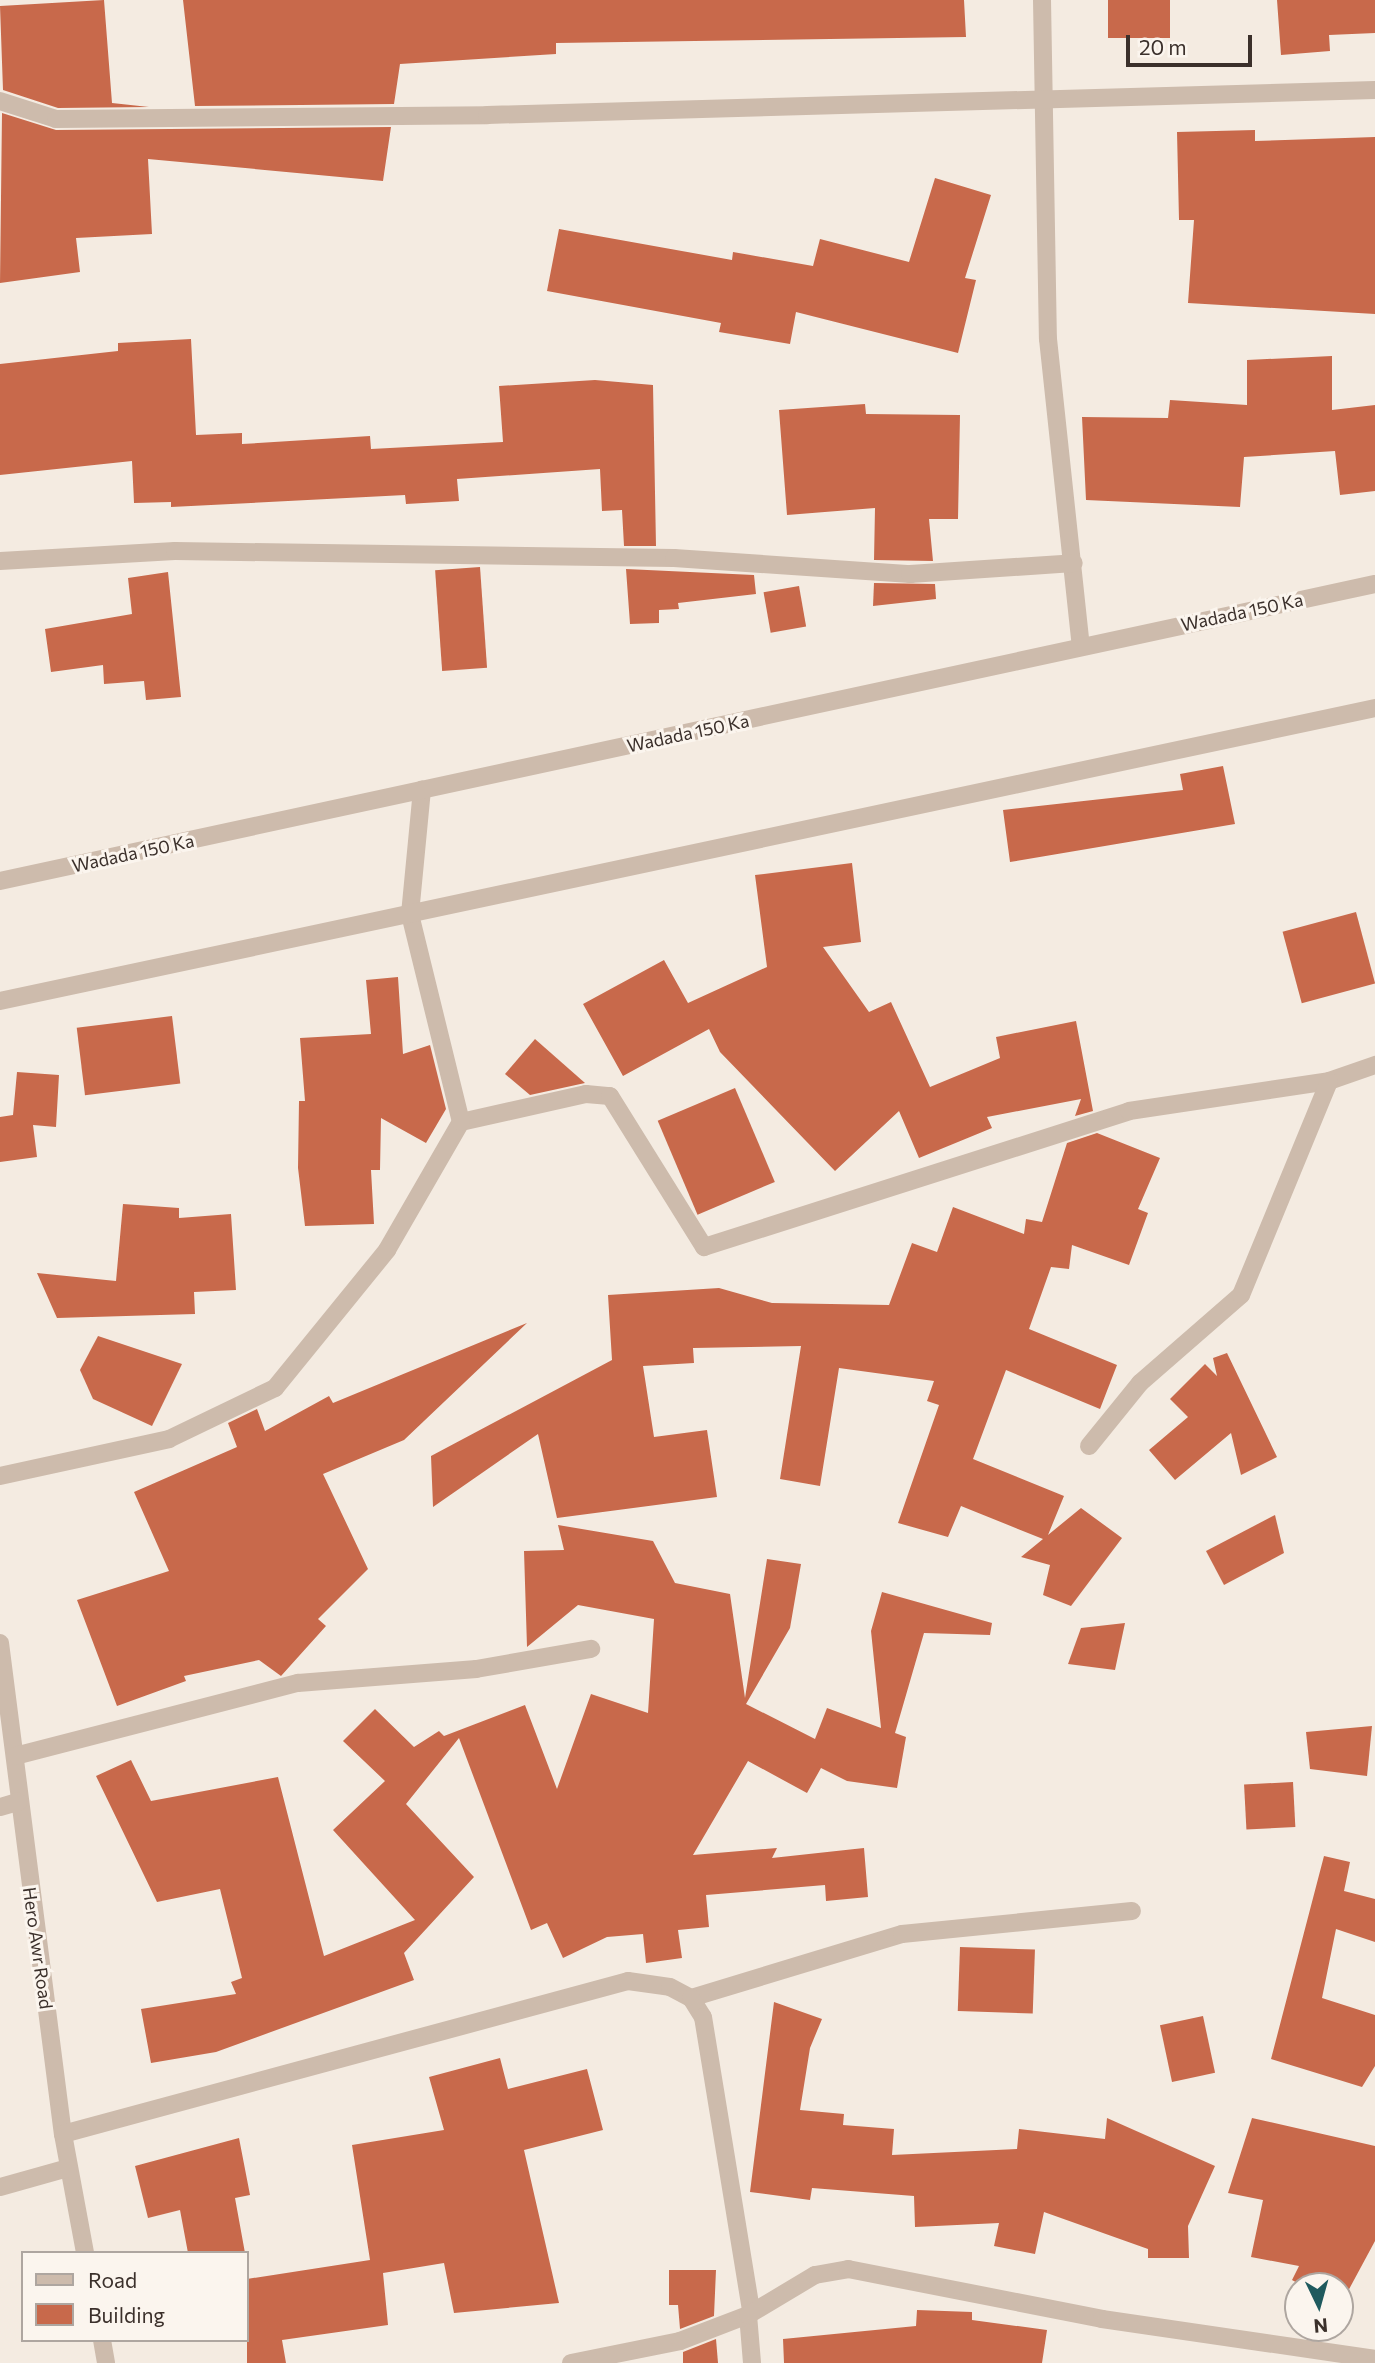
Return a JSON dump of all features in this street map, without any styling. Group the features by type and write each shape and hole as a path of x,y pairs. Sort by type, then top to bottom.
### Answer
{"street":[{"path":"1042,0 1040,96 1048,339 1082,646"},
{"path":"0,101 56,119 488,115 1040,96 1375,90"},
{"path":"0,561 175,551 674,558 910,574 1073,563"},
{"name":"Wadada 150 Ka","path":"0,881 1375,584"},
{"path":"0,1001 1375,708"},
{"path":"0,1476 169,1439 275,1388 387,1250 461,1122 410,914 422,790"},
{"path":"461,1122 586,1094 610,1096 704,1247 1129,1111 1329,1081 1375,1065"},
{"path":"1089,1446 1140,1383 1241,1295 1329,1081"},
{"name":"Hero Awr Road","path":"0,1643 15,1756 18,1802 63,2134 85,2251"},
{"path":"15,1756 298,1683 476,1669 591,1649"},
{"path":"0,1807 18,1802"},
{"path":"691,1998 902,1934 1132,1911"},
{"path":"63,2134 628,1980 670,1987 691,1998 703,2017 750,2312 752,2363"},
{"path":"0,2187 68,2168"},
{"path":"571,2363 680,2342 750,2312 816,2275 885,2272 1102,2319 1375,2359"},
{"path":"102,2342 106,2363"}],"building":[{"path":"104,0 112,103 149,107 58,108 3,90 0,6"},
{"path":"183,0 964,0 966,37 556,43 556,54 400,64 394,104 195,106"},
{"path":"1108,0 1170,0 1170,38 1108,38"},
{"path":"1277,0 1375,0 1375,33 1329,35 1330,51 1281,55"},
{"path":"2,113 56,130 391,127 383,181 148,159 152,234 76,238 80,272 0,283"},
{"path":"1255,130 1255,141 1375,137 1375,314 1188,303 1194,220 1179,220 1177,132"},
{"path":"935,178 991,195 965,278 976,280 958,353 796,312 790,344 719,332 721,323 547,291 559,229 732,260 733,252 813,266 820,239 909,262"},
{"path":"191,339 196,435 242,433 242,444 370,436 371,449 503,442 499,386 595,380 653,385 656,546 624,546 622,510 602,511 600,469 457,479 459,501 406,504 405,495 171,507 171,502 134,503 132,461 0,475 0,364 118,351 118,343"},
{"path":"1332,356 1332,410 1375,405 1375,491 1340,495 1335,451 1244,457 1240,507 1086,500 1082,417 1168,418 1170,400 1247,405 1247,360"},
{"path":"865,404 866,414 960,415 958,519 929,519 933,561 874,560 875,508 787,515 779,410"},
{"path":"480,567 487,668 442,671 435,570"},
{"path":"626,569 754,575 756,594 678,603 679,609 659,610 659,623 630,624"},
{"path":"168,572 181,697 146,700 144,681 104,684 103,665 51,672 45,629 132,614 128,578"},
{"path":"874,583 935,584 936,599 873,606"},
{"path":"799,586 806,626 771,633 764,592"},
{"path":"1223,766 1235,824 1010,862 1003,810 1183,790 1180,774"},
{"path":"852,863 861,942 823,947 869,1012 891,1002 930,1087 1000,1058 996,1037 1076,1021 1093,1111 1075,1116 1081,1099 987,1117 992,1128 919,1158 899,1111 835,1171 720,1052 709,1029 623,1076 583,1004 664,960 688,1003 767,967 755,875"},
{"path":"1356,912 1375,984 1302,1003 1283,932"},
{"path":"398,977 403,1054 430,1045 446,1109 426,1143 381,1118 380,1170 371,1170 374,1224 305,1226 298,1168 299,1101 305,1101 300,1038 371,1034 366,980"},
{"path":"172,1016 180,1083 85,1095 77,1028"},
{"path":"535,1039 585,1083 530,1095 505,1074"},
{"path":"17,1072 59,1075 56,1127 33,1125 37,1157 0,1162 0,1117 13,1115"},
{"path":"735,1088 775,1182 698,1215 658,1121"},
{"path":"1097,1133 1160,1158 1138,1209 1148,1213 1129,1265 1072,1245 1069,1269 1051,1267 1029,1329 1117,1365 1100,1409 1006,1370 973,1459 1064,1496 1048,1535 1081,1508 1122,1538 1071,1606 1043,1595 1050,1565 1021,1557 1043,1539 961,1506 948,1537 898,1523 939,1405 927,1401 934,1381 839,1368 820,1486 780,1479 801,1346 693,1348 694,1363 643,1366 654,1437 707,1430 717,1497 557,1518 538,1434 433,1507 431,1456 612,1360 608,1295 719,1288 772,1303 889,1305 912,1243 937,1252 953,1207 1024,1234 1026,1219 1042,1222 1067,1143"},
{"path":"123,1204 179,1208 179,1218 231,1214 236,1290 194,1292 195,1314 57,1318 37,1273 116,1281"},
{"path":"527,1323 404,1440 323,1474 368,1569 318,1619 326,1626 281,1676 259,1660 184,1676 186,1681 117,1706 77,1600 169,1571 134,1492 237,1447 228,1423 257,1409 265,1431 329,1396 333,1403"},
{"path":"98,1336 182,1364 152,1426 93,1399 80,1370"},
{"path":"1227,1353 1277,1457 1241,1475 1231,1433 1175,1480 1149,1450 1188,1417 1170,1399 1205,1364 1217,1376 1213,1358"},
{"path":"1275,1515 1284,1553 1224,1585 1206,1551"},
{"path":"558,1525 653,1541 675,1583 730,1594 745,1698 767,1559 801,1564 790,1628 746,1704 815,1739 827,1708 881,1728 871,1631 882,1592 992,1623 990,1635 924,1633 895,1733 906,1737 897,1788 847,1781 821,1768 807,1793 748,1761 693,1855 777,1848 772,1858 864,1848 868,1897 826,1901 825,1885 706,1895 709,1927 678,1930 682,1958 646,1963 643,1934 607,1937 563,1958 547,1923 531,1930 459,1738 406,1804 474,1877 404,1953 414,1980 216,2052 151,2063 141,2009 236,1994 231,1982 242,1978 220,1889 157,1902 96,1776 131,1760 151,1801 278,1777 324,1956 415,1920 333,1830 385,1781 343,1741 375,1709 414,1747 439,1731 444,1736 525,1705 557,1789 591,1694 648,1713 654,1619 578,1605 527,1647 524,1551 564,1550"},
{"path":"1125,1623 1115,1670 1068,1664 1081,1628"},
{"path":"1372,1726 1367,1776 1310,1769 1306,1732"},
{"path":"1293,1782 1295,1827 1246,1830 1244,1785"},
{"path":"1324,1856 1350,1862 1344,1891 1375,1899 1375,1942 1336,1929 1322,1998 1375,2015 1375,2066 1362,2087 1271,2059"},
{"path":"960,1947 1035,1950 1033,2014 958,2011"},
{"path":"774,2002 822,2019 810,2048 800,2110 844,2114 843,2125 894,2129 892,2155 1017,2149 1019,2129 1105,2139 1107,2118 1215,2166 1188,2226 1189,2258 1148,2258 1148,2249 1044,2212 1035,2254 994,2246 999,2223 915,2227 914,2196 812,2188 810,2200 750,2192"},
{"path":"1203,2016 1215,2073 1172,2082 1160,2025"},
{"path":"500,2058 508,2089 587,2069 603,2130 524,2150 559,2303 454,2313 444,2263 383,2273 388,2325 282,2340 286,2363 247,2363 248,2279 370,2260 352,2145 444,2130 429,2077"},
{"path":"1252,2118 1375,2146 1375,2241 1354,2280 1354,2272 1296,2272 1299,2266 1251,2257 1263,2200 1228,2193"},
{"path":"239,2138 250,2195 235,2198 245,2251 188,2251 180,2210 148,2218 135,2166"},
{"path":"669,2270 716,2270 714,2316 680,2329 678,2305 669,2305"},
{"path":"917,2310 972,2312 972,2320 1047,2330 1042,2363 784,2363 783,2339 916,2326"},
{"path":"716,2339 718,2363 683,2363 683,2352"}]}
